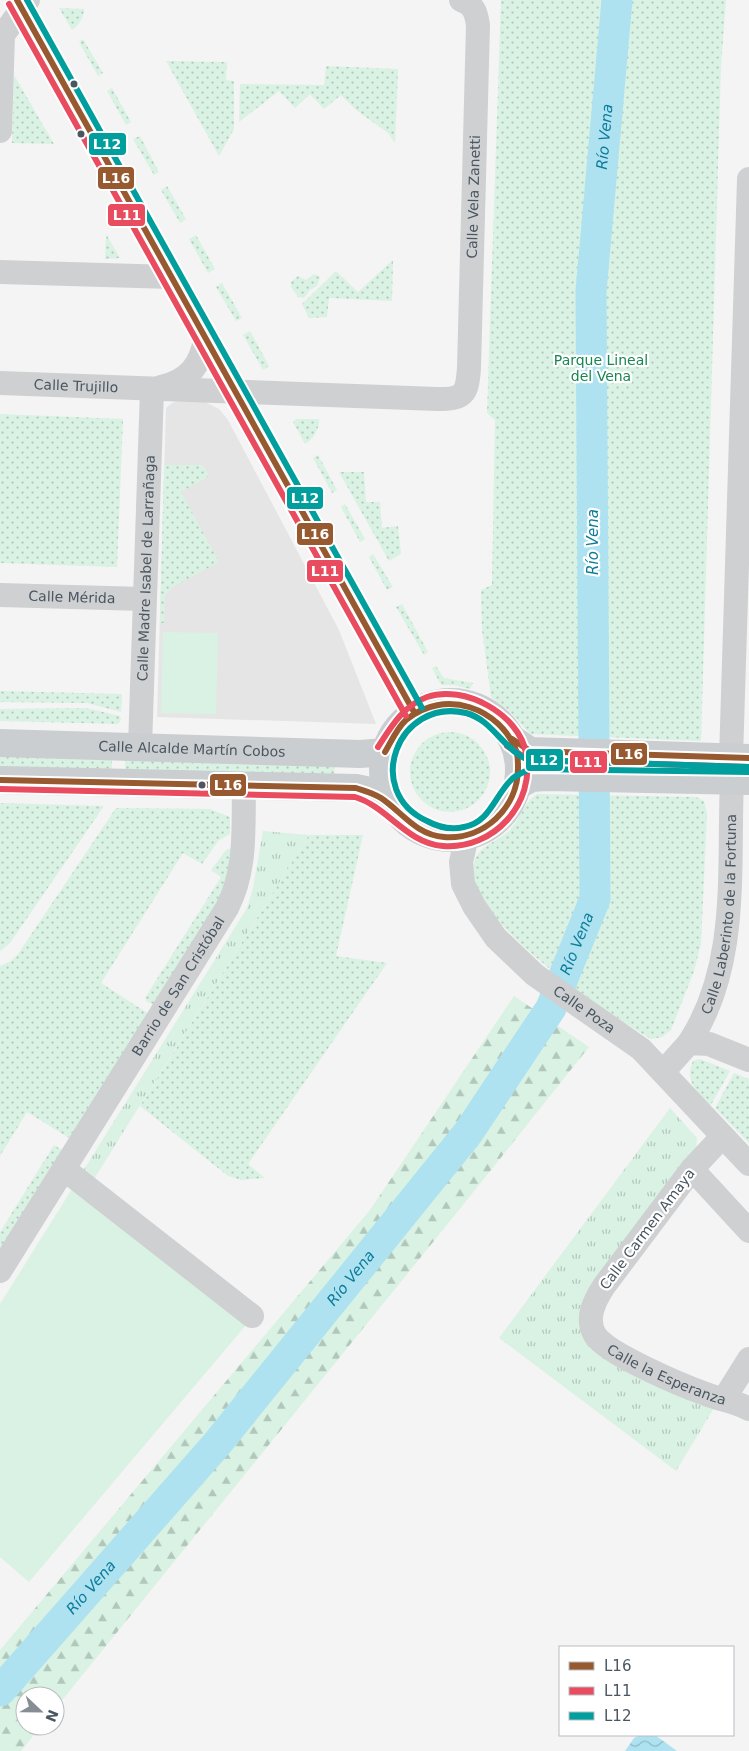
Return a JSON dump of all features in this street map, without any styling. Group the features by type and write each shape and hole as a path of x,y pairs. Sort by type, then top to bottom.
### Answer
{"main road":[{"path":"512,739 519,770 517,786 509,804 497,820 481,831 467,836 442,838 422,832 405,820 392,804 385,788 382,771 385,752 391,737 401,723 414,712 436,703 458,702 480,708 498,721 512,739 530,751 570,765 740,769"},
{"name":"Calle Alcalde Martín Cobos","path":"0,743 360,754 385,752"},
{"path":"517,786 532,778 570,765"},
{"path":"0,780 356,788 370,791 392,804"}],"street":[{"name":"Calle Vela Zanetti","path":"466,2 476,14 478,25 466,389"},
{"path":"0,131 4,35 22,3"},
{"path":"22,3 414,712"},
{"name":"Calle Laberinto de la Fortuna","path":"663,1072 689,1043 703,1017 723,964 728,930 740,769 749,179"},
{"path":"0,272 172,277"},
{"name":"Calle Trujillo","path":"152,389 169,386 194,371 200,362 206,336"},
{"name":"Calle Trujillo","path":"0,383 454,399 462,396 466,389"},
{"name":"Calle Madre Isabel de Larrañaga","path":"140,747 152,389"},
{"name":"Calle Mérida","path":"0,594 144,599"},
{"name":"Barrio de San Cristóbal","path":"0,1272 234,895 242,860 244,786"},
{"name":"Calle Poza","path":"467,836 460,873 474,906 496,938 535,975 641,1048 722,1137 749,1163"},
{"path":"689,1043 709,1044 749,1060"},
{"name":"Calle Carmen Amaya","path":"592,1329 590,1318 597,1297 692,1169 722,1137"},
{"path":"64,1168 252,1316"},
{"path":"692,1169 749,1231"},
{"name":"Calle la Esperanza","path":"592,1329 602,1342 628,1359 706,1395 724,1399 749,1409"},
{"path":"724,1399 749,1358"}],"shaded area":[{"path":"178,401 205,402 219,409 228,420 339,630 376,724 157,717 166,408"}],"green space":[{"name":"Parque Lineal del Vena","path":"501,0 726,0 721,66 701,741 530,734 510,712 491,697 482,630 481,590 492,585 495,420 487,413"},
{"path":"59,8 84,9 81,21 72,30"},
{"path":"83,39 103,73 98,76 79,42"},
{"path":"166,61 227,62 226,80 234,81 234,129 219,156"},
{"path":"326,66 398,69 395,143 388,133 356,110 341,95 324,109 310,94 295,108 279,91 239,122 240,84 324,85"},
{"path":"14,75 54,144 12,143"},
{"path":"112,88 131,122 126,125 107,91"},
{"path":"140,136 159,172 154,175 133,139"},
{"path":"167,186 186,219 180,223 161,190"},
{"path":"106,234 120,258 105,259"},
{"path":"196,235 215,269 208,273 189,239"},
{"path":"393,260 392,301 329,298 327,317 309,318 302,304 336,271 358,292"},
{"path":"314,274 320,277 317,286 310,290 304,298 298,297 291,287 291,282 298,276 306,280"},
{"path":"222,283 242,318 236,321 216,287"},
{"path":"250,331 269,366 263,370 243,335"},
{"path":"0,414 123,419 117,567 0,563"},
{"path":"296,419 319,419 315,433 311,440 305,444 293,422"},
{"path":"318,455 337,490 332,493 313,458"},
{"path":"164,465 203,465 209,476 181,492 219,562 171,588 165,596 164,623 160,623"},
{"path":"339,472 364,472 366,502 380,502 382,528 398,526 401,554 389,561"},
{"path":"345,504 365,539 360,542 341,507"},
{"path":"373,554 393,587 387,590 369,557"},
{"path":"402,604 428,652 424,655 396,607"},
{"path":"163,632 218,633 216,714 161,713"},
{"path":"436,666 444,678 473,683 470,689 454,685 441,685 432,668"},
{"path":"0,691 122,694 121,712 87,703 0,702"},
{"path":"86,708 120,716 121,720 118,724 0,721 0,709"},
{"path":"450,732 465,735 478,744 487,757 490,772 487,787 478,800 465,809 450,812 435,809 422,800 413,787 410,772 413,757 422,744 435,735"},
{"path":"0,755 112,759 112,773 0,769"},
{"path":"125,759 335,764 334,779 125,773"},
{"path":"537,794 696,797 704,801 707,813 701,944 694,971 671,1030 662,1037 651,1039 631,1027 540,961 511,934 488,907 475,882 475,859 478,854 486,846 510,830 528,802"},
{"path":"0,803 104,806 10,943 0,951"},
{"path":"116,808 210,809 230,817 230,834 218,841 202,864 183,853 101,983 149,1014 71,1139 27,1112 0,1156 0,966 11,961 18,954"},
{"path":"263,831 309,835 94,1179 83,1171 247,908 253,888"},
{"path":"309,835 363,835 336,956 387,963 248,1164 265,1178 241,1180 228,1176 140,1106"},
{"path":"232,848 226,888 156,1005 147,1002 145,998 221,877 211,870 226,850"},
{"path":"514,996 589,1047 65,1697 65,1686 15,1686 15,1736 33,1736 21,1751 0,1751 0,1650 370,1210"},
{"path":"700,1059 730,1071 711,1105 697,1091 691,1081 690,1075 693,1061"},
{"path":"734,1073 749,1079 749,1143 715,1108"},
{"path":"670,1108 697,1138 696,1151 581,1320 714,1408 676,1471 499,1338"},
{"path":"54,1145 62,1150 0,1251 0,1232"},
{"path":"72,1189 246,1325 29,1582 0,1557 0,1304"}],"water":[{"path":"638,1736 656,1736 677,1751 625,1751 634,1738"}],"waterway":[{"name":"Río Vena","path":"0,1691 216,1445 468,1133 551,1008 595,899 591,291 617,0"}],"transit line":[{"name":"L16","path":"17,0 414,712"},
{"name":"L12","path":"27,0 422,708"},
{"name":"L11","path":"9,4 406,716"},
{"name":"L11","path":"0,789 355,797 377,808 418,838 443,846 461,845 478,840 494,832 507,820 517,806 524,790 527,772 526,753 521,739 513,726 501,715 473,699 442,694 419,701 398,718 378,747"},
{"name":"L16","path":"0,780 356,788 381,798 425,832 444,837 459,837 472,833 496,819 512,796 516,783 517,753 509,737 498,724 485,714 470,707 454,704 437,705 421,710 403,723 385,752"},
{"name":"L12","path":"749,767 529,760 512,749 491,728 475,717 466,713 442,712 422,719 407,732 397,750 393,769 396,789 407,807 431,823 455,828 464,827 480,820 513,778 530,769 749,772"},
{"name":"L16","path":"512,739 530,751 749,758"},
{"name":"L11","path":"507,746 529,760 749,767"}]}
